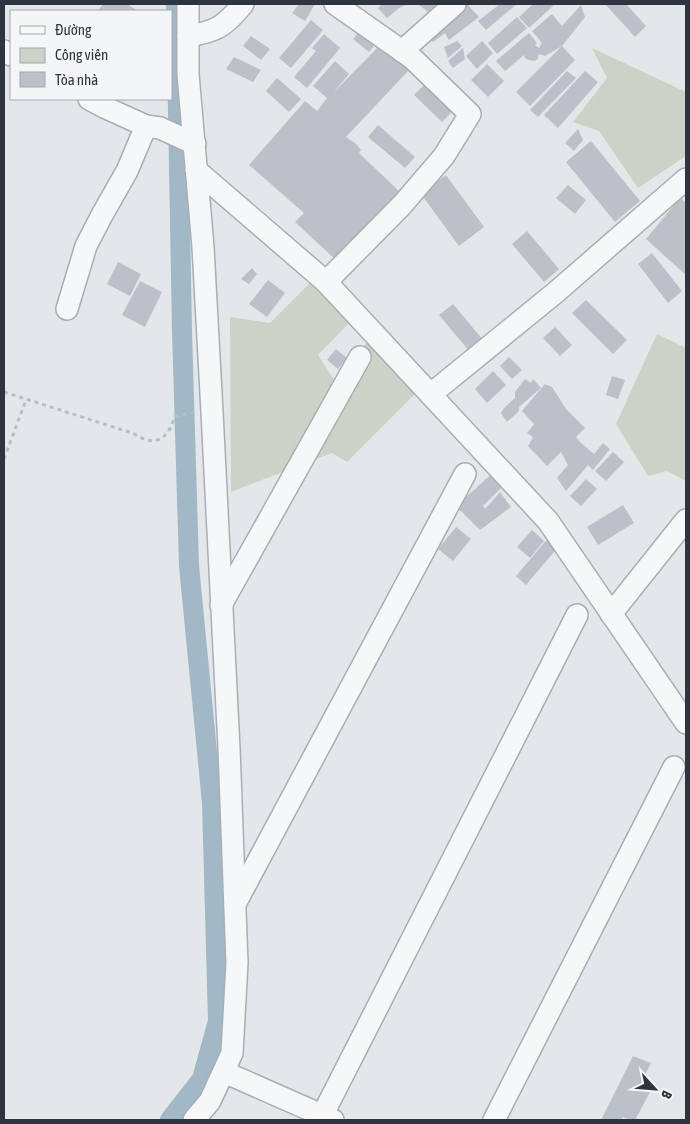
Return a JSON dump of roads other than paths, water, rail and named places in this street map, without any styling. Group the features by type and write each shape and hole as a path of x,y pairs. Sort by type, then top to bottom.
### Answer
{"street":[{"path":"188,4 189,142 196,170 203,257 230,748 237,963 232,1053 210,1101 194,1120"},
{"path":"188,36 207,33 230,20 243,4"},
{"path":"326,282 402,205 444,156 470,114 412,58 335,4"},
{"path":"402,51 455,4"},
{"path":"91,100 189,142"},
{"path":"67,309 86,246 102,214 153,127"},
{"path":"196,170 326,282 548,521 686,723"},
{"path":"431,394 555,293 686,179"},
{"path":"221,605 360,357"},
{"path":"235,905 464,474"},
{"path":"611,614 686,520"},
{"path":"224,1072 325,1119 577,615"},
{"path":"494,1120 674,767"}],"waterway":[{"path":"170,1120 202,1079 218,1021 212,803 189,566 182,331 176,4"}]}
